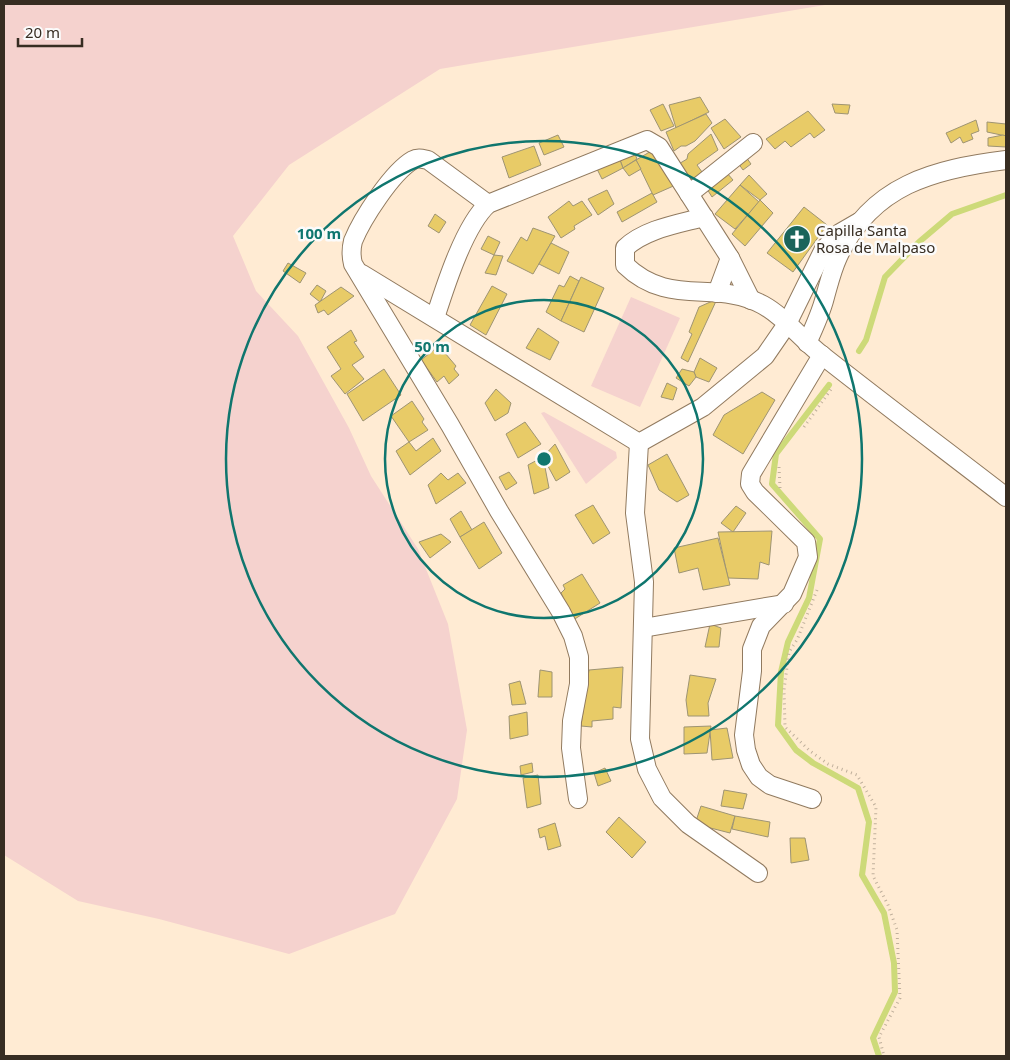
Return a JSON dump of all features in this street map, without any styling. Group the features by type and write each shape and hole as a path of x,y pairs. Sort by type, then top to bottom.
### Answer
{"street":[{"path":"435,318 444,290 475,218 488,204 647,140 659,147 730,258 751,300"},
{"path":"689,194 754,143"},
{"path":"488,204 428,160 422,158 412,160 382,192 353,242 351,254 353,264 561,612 573,636 579,657 579,684 572,721 571,748 578,799"},
{"path":"807,343 820,314 838,256 859,222 874,206 892,192 913,181 962,166 1006,160"},
{"path":"704,217 652,232 633,241 625,248 625,265 636,276 653,285 676,291 738,295 764,305 822,356 1006,497"},
{"path":"638,443 704,407 765,356 787,324 824,249 840,233 859,222"},
{"path":"717,293 730,258"},
{"path":"359,272 638,443"},
{"path":"812,799 770,785 759,777 751,765 744,735 751,678 752,649 761,626 792,594 808,557 808,549 800,535 755,492 750,484 752,474 822,356"},
{"path":"638,443 634,497 644,582 640,739 647,769 662,798 688,824 758,873"},
{"path":"643,628 784,604"}],"path":[{"path":"802,429 844,372"},
{"path":"779,464 778,486 784,493"},
{"path":"818,582 804,625 789,652 784,690 785,727 795,740 828,764 857,775 876,807 873,876 888,905 897,930 900,998 879,1037 884,1056"}],"shaded area":[{"path":"4,4 831,4 440,69 289,165 233,236 256,291 298,336 349,428 371,476 418,549 448,624 467,730 457,799 395,914 289,954 159,919 78,901 4,855"},
{"path":"631,297 680,318 640,407 591,386"},
{"path":"544,412 616,452 617,458 586,484 541,413"}],"building":[{"path":"700,97 709,112 676,128 669,105"},
{"path":"663,104 674,126 661,131 650,110"},
{"path":"832,104 850,105 848,114 835,113"},
{"path":"808,111 825,130 814,138 810,133 791,147 785,141 775,149 766,139"},
{"path":"706,114 712,123 695,141 686,146 681,146 674,151 666,132"},
{"path":"725,119 741,137 724,149 711,128"},
{"path":"976,120 979,131 971,134 973,139 963,143 960,137 951,143 946,133"},
{"path":"987,122 1006,124 1006,136 987,132"},
{"path":"711,134 718,150 697,165 702,172 691,181 677,165 687,159 688,154"},
{"path":"558,135 564,147 544,155 539,143"},
{"path":"1006,136 1006,147 988,146 988,138"},
{"path":"534,146 541,165 509,178 502,157"},
{"path":"632,146 637,159 623,168 617,152"},
{"path":"658,147 678,184 653,195 636,160"},
{"path":"617,152 623,168 602,179 594,163"},
{"path":"746,157 751,164 743,170 738,163"},
{"path":"636,160 641,169 629,176 623,168"},
{"path":"727,173 733,180 712,197 707,189"},
{"path":"749,175 767,194 760,200 740,185"},
{"path":"740,185 759,202 735,229 715,214"},
{"path":"607,190 614,204 598,215 588,199"},
{"path":"652,193 657,202 622,222 617,212"},
{"path":"760,200 773,213 745,246 732,234"},
{"path":"569,201 573,206 582,201 592,215 574,226 575,229 561,238 548,217"},
{"name":"Capilla Santa Rosa de Malpaso","path":"804,207 827,225 793,272 767,253"},
{"path":"435,214 446,222 439,233 428,226"},
{"path":"533,228 555,236 533,274 507,261 521,237 527,241"},
{"path":"488,236 500,242 494,255 481,249"},
{"path":"551,243 569,252 559,274 539,264"},
{"path":"494,255 503,256 496,275 485,273"},
{"path":"288,263 306,273 300,283 283,271"},
{"path":"570,276 579,281 561,321 546,312 559,285 564,287"},
{"path":"581,277 604,288 584,332 561,321"},
{"path":"317,285 326,291 320,302 310,294"},
{"path":"492,286 507,294 486,335 470,325"},
{"path":"341,287 354,296 328,315 324,310 318,313 315,305"},
{"path":"717,299 688,362 681,358 692,334 689,332 699,307"},
{"path":"538,328 559,342 550,360 526,348"},
{"path":"351,330 357,341 354,342 364,357 352,365 364,379 345,394 331,376 341,369 327,347"},
{"path":"439,346 456,366 454,369 459,375 449,384 444,376 437,382 421,360"},
{"path":"700,358 717,368 709,382 696,377 694,372"},
{"path":"384,369 401,395 363,421 347,394"},
{"path":"682,369 694,372 696,377 689,386 676,378"},
{"path":"667,383 677,388 673,400 661,397"},
{"path":"496,389 511,403 508,413 495,421 485,403"},
{"path":"762,392 775,400 743,454 713,435 724,415"},
{"path":"412,401 424,419 422,422 428,430 409,442 391,416"},
{"path":"525,422 541,444 518,458 506,434"},
{"path":"433,438 441,451 410,475 396,451 409,442 416,451"},
{"path":"555,444 570,472 556,481 543,457"},
{"path":"667,454 689,495 677,502 659,490 648,465"},
{"path":"543,457 549,488 534,494 528,465"},
{"path":"509,472 517,483 506,490 499,477"},
{"path":"441,473 448,480 458,473 466,483 436,504 428,485"},
{"path":"593,505 610,533 593,544 575,515"},
{"path":"736,506 746,513 733,532 721,523"},
{"path":"461,511 472,530 460,537 450,519"},
{"path":"484,522 502,553 479,569 460,537"},
{"path":"772,531 769,565 760,562 758,579 728,578 718,532"},
{"path":"441,534 451,542 430,558 419,542"},
{"path":"718,538 730,585 703,590 698,568 679,573 674,548"},
{"path":"582,574 600,603 570,622 560,599 563,597 561,593 565,589 563,585"},
{"path":"710,624 721,628 719,647 705,647"},
{"path":"623,667 621,708 613,707 613,719 592,721 592,727 581,726 589,670"},
{"path":"540,670 552,672 552,697 538,697"},
{"path":"690,675 716,679 708,703 709,716 688,716 686,700"},
{"path":"520,681 526,704 512,705 509,684"},
{"path":"527,712 528,735 510,739 509,716"},
{"path":"711,726 707,753 684,754 684,727"},
{"path":"727,728 733,758 712,760 710,730"},
{"path":"532,763 533,772 521,775 520,766"},
{"path":"605,768 611,781 598,786 594,773"},
{"path":"538,775 541,804 527,808 523,778"},
{"path":"724,790 747,794 743,809 721,806"},
{"path":"701,806 735,816 730,833 695,824"},
{"path":"735,816 770,822 768,837 732,829"},
{"path":"619,817 646,842 632,858 606,832"},
{"path":"555,823 561,846 548,850 545,836 540,838 538,829"},
{"path":"790,838 805,838 809,860 791,863"}],"waterway":[{"path":"859,351 866,340 885,277 919,242 952,214 1006,195"},
{"path":"829,385 776,454 772,484 820,539 809,598 788,642 781,672 778,725 796,750 813,763 858,788 869,822 862,875 884,913 894,963 895,992 873,1038 879,1056"}],"place":[{"name":"Capilla Santa Rosa de Malpaso","path":"797,239"}]}
